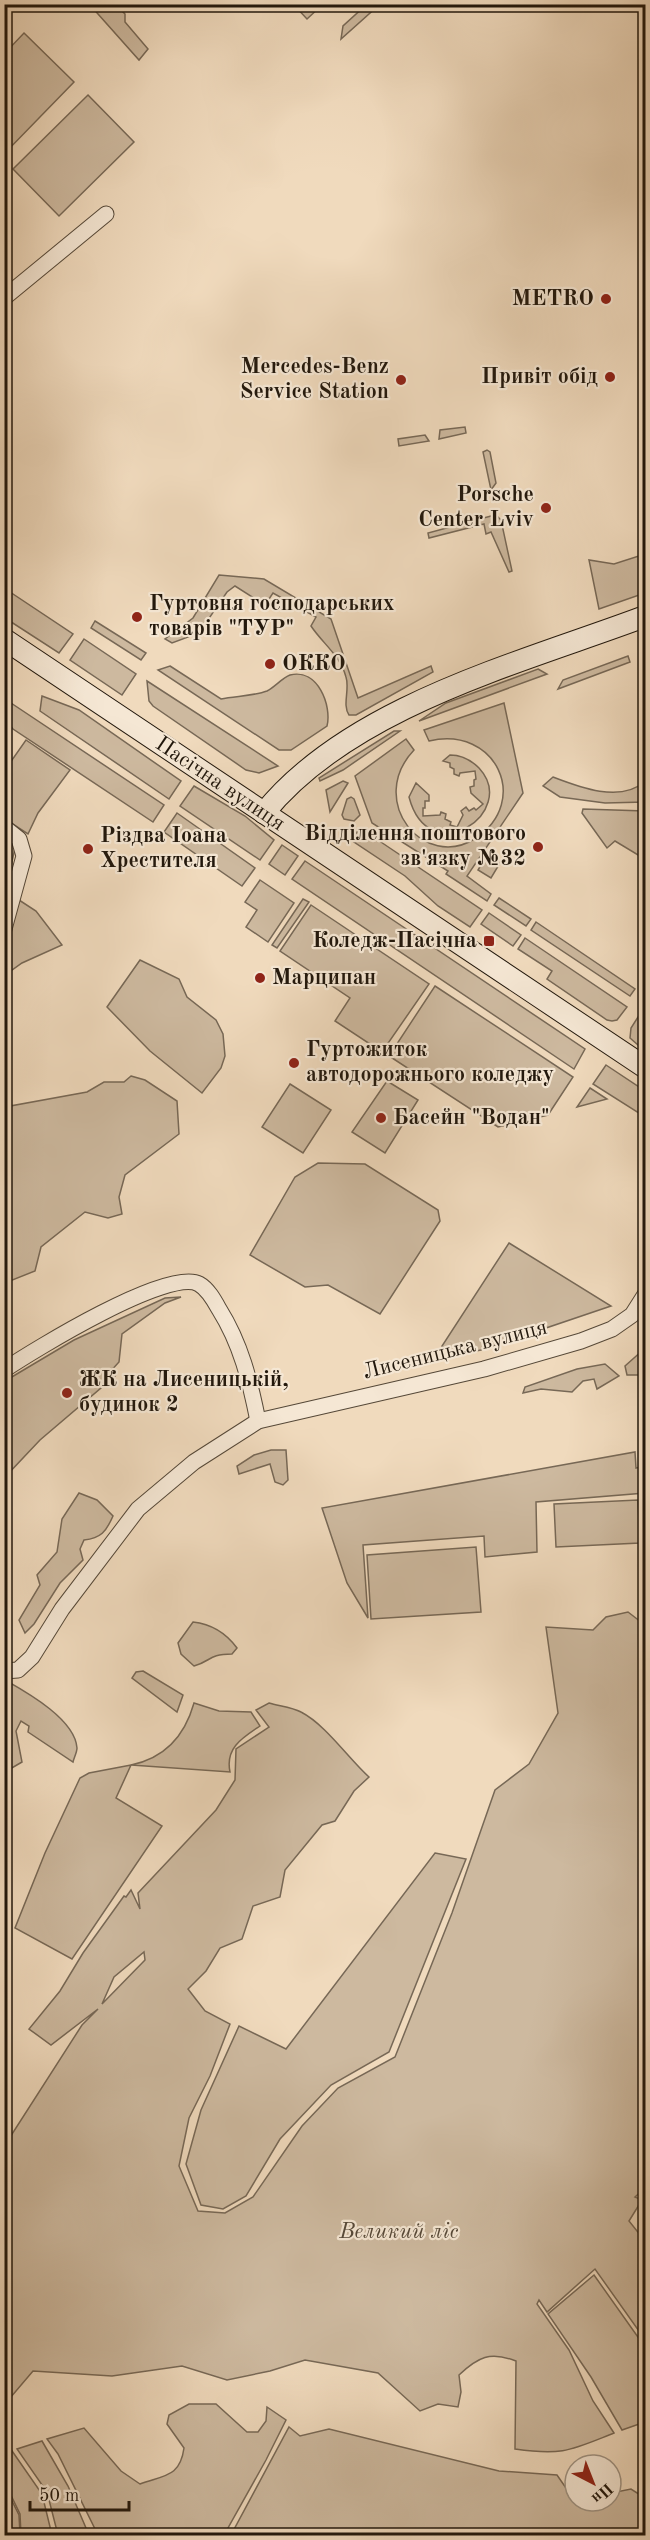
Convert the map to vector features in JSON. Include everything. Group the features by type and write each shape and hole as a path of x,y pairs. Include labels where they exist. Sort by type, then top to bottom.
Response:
{"main road":[{"path":"264,813 281,792 315,762 402,711 458,684 519,660 645,616"},
{"name":"Пасічна вулиця","path":"4,639 645,1068"}],"street":[{"path":"4,298 106,214"},
{"path":"4,827 19,839 24,856 4,929"},
{"path":"4,1370 99,1314 168,1284 188,1281 199,1284 210,1294 235,1335 258,1421"},
{"name":"Лисеницька вулиця","path":"4,1671 18,1670 32,1657 62,1609 138,1509 194,1462 258,1421 484,1369 581,1341 612,1329 632,1315 645,1293"}],"green space":[{"path":"90,5 116,5 125,14 125,22 148,49 139,60"},
{"path":"294,5 322,5 307,19"},
{"path":"366,5 379,5 341,39 343,26"},
{"path":"24,33 74,82 5,153 5,53"},
{"path":"88,95 134,142 59,216 13,169"},
{"path":"465,427 466,433 439,439 440,430"},
{"path":"425,435 429,441 399,446 398,439"},
{"path":"487,450 490,452 496,483 491,490 483,452"},
{"path":"497,516 501,520 512,571 509,572 491,532 486,534 484,524 429,538 428,533"},
{"path":"645,554 645,593 599,609 589,560 614,564"},
{"path":"219,575 264,579 331,619 358,698 431,666 433,672 356,715 349,715 346,707 346,677 335,656 311,626 316,617 273,593 265,605 235,586 227,592 199,633 172,643 165,639 193,618"},
{"path":"4,588 73,634 59,653 5,618"},
{"path":"95,621 146,653 141,660 91,628"},
{"path":"84,639 136,674 122,695 70,660"},
{"path":"628,656 630,662 558,689 563,680"},
{"path":"170,666 221,699 267,691 290,675 300,674 308,677 321,690 325,699 327,726 291,750 279,750 158,670"},
{"path":"538,669 547,674 419,721 446,703"},
{"path":"147,681 278,766 259,773 246,770 153,706 149,701"},
{"path":"42,696 79,710 181,781 169,799 40,711"},
{"path":"5,699 164,805 153,822 13,729 5,719"},
{"path":"504,703 523,793 467,876 491,894 487,901 446,874 448,871 372,823 355,776 406,739 414,750 401,770 396,790 399,809 408,826 421,839 438,846 456,846 476,838 493,823 501,805 503,787 498,770 488,755 472,744 453,739 429,741 424,730"},
{"path":"394,731 400,731 343,770 320,781 319,778"},
{"path":"26,740 70,770 38,813 28,834 5,819 5,770"},
{"path":"645,744 645,802 605,803 560,797 543,786 553,777 599,791 612,792 634,788 644,782 641,770 643,760 639,753"},
{"path":"450,755 462,757 473,763 479,768 489,785 488,802 480,817 467,828 451,833 434,831 419,819 409,797 416,783 429,795 429,801 425,801 425,808 423,808 423,816 440,815 441,812 446,814 445,819 451,822 450,825 457,827 463,815 461,811 466,807 469,811 474,808 476,810 483,804 471,793 470,787 474,786 476,779 475,771 460,773 459,776 454,774 450,763 443,761"},
{"path":"343,781 348,783 330,812 326,790"},
{"path":"194,786 245,816 274,840 260,860 180,806"},
{"path":"351,797 360,815 354,821 344,819 342,815 347,799"},
{"path":"583,809 645,811 645,855 643,858 615,841 607,848 582,813"},
{"path":"177,813 255,868 242,886 164,832"},
{"path":"360,828 482,910 470,927 438,906 405,876 351,840"},
{"path":"5,835 15,848 5,893"},
{"path":"282,845 298,856 285,875 269,864"},
{"path":"487,855 500,863 491,878 478,870"},
{"path":"305,861 585,1049 574,1069 292,879"},
{"path":"260,880 294,903 268,942 246,927 257,910 245,902"},
{"path":"499,898 531,919 526,926 494,905"},
{"path":"303,899 309,902 277,948 272,945"},
{"path":"19,900 36,911 62,945 22,963 5,975 4,938"},
{"path":"311,905 429,984 382,1052 335,1021 350,998 280,951"},
{"path":"489,913 521,935 513,946 481,924"},
{"path":"536,922 635,989 630,996 531,930"},
{"path":"525,938 627,1007 617,1020 607,1020 547,979 552,971 518,949"},
{"path":"140,960 179,979 187,997 216,1020 223,1034 225,1056 221,1068 202,1093 150,1051 107,1007"},
{"path":"435,986 573,1077 548,1115 498,1127 389,1056"},
{"path":"638,1017 645,1022 645,1051 630,1038 631,1028"},
{"path":"606,1065 645,1091 645,1117 593,1084"},
{"path":"131,1076 145,1080 177,1101 179,1134 125,1175 119,1197 122,1214 108,1218 85,1212 41,1247 35,1271 5,1283 5,1107 87,1092 104,1082 124,1082"},
{"path":"387,1081 418,1100 385,1153 352,1132"},
{"path":"290,1084 331,1110 303,1153 262,1127"},
{"path":"590,1088 607,1099 577,1107"},
{"path":"318,1163 365,1164 438,1210 440,1221 380,1314 328,1285 305,1287 250,1255 295,1177"},
{"path":"509,1243 611,1306 481,1350 455,1355 442,1346"},
{"path":"181,1297 165,1303 122,1334 119,1362 108,1374 115,1376 40,1440 5,1477 5,1381 74,1340 165,1298"},
{"path":"645,1350 645,1375 627,1375 625,1366"},
{"path":"605,1364 619,1376 597,1389 594,1379 583,1381 572,1392 541,1389 523,1393 525,1387 577,1369"},
{"path":"271,1450 286,1450 288,1480 283,1485 275,1482 270,1464 239,1474 237,1466 254,1455"},
{"path":"635,1452 636,1468 645,1466 645,1493 536,1502 537,1552 485,1557 484,1536 363,1545 368,1618 347,1583 322,1508"},
{"path":"79,1493 97,1500 113,1516 102,1533 95,1538 84,1540 80,1549 83,1560 60,1583 34,1624 25,1633 19,1620 40,1585 37,1575 57,1552 62,1519"},
{"path":"638,1500 640,1543 556,1547 554,1504"},
{"path":"476,1547 481,1612 371,1619 367,1555"},
{"name":"Великий ліс","path":"628,1612 641,1622 646,1620 646,2187 635,2197 642,2200 629,2221 645,2241 645,2331 641,2334 595,2269 547,2312 539,2300 537,2304 569,2350 593,2401 614,2433 566,2450 545,2452 515,2449 516,2361 499,2356 479,2360 459,2375 461,2392 458,2407 438,2404 420,2411 378,2373 305,2360 270,2371 227,2380 182,2366 112,2376 33,2371 5,2404 5,2145 82,2025 98,2009 51,2045 29,2029 60,1991 83,1953 124,1896 126,1897 131,1890 140,1909 138,1893 216,1810 235,1780 236,1749 269,1727 256,1710 269,1703 301,1712 328,1733 369,1777 354,1791 335,1821 322,1825 285,1870 280,1897 253,1906 242,1939 220,1948 206,1971 188,1989 205,2011 230,2024 210,2076 189,2118 179,2166 198,2211 225,2213 253,2197 302,2126 338,2088 395,2057 452,1913 495,1790 529,1764 558,1713 546,1627 593,1630 606,1617","holes":["144,1952 145,1960 102,2004 114,1977"]},
{"path":"193,1622 218,1630 237,1648 232,1654 214,1656 194,1666 181,1654 178,1643"},
{"path":"143,1671 183,1695 177,1712 132,1678 136,1672"},
{"path":"5,1680 48,1708 68,1727 77,1748 73,1762 28,1732 29,1726 21,1721 16,1731 22,1762 5,1772"},
{"path":"194,1703 219,1711 251,1712 260,1726 236,1744 230,1756 230,1772 131,1765 143,1762 164,1751 179,1735"},
{"path":"131,1765 116,1798 162,1826 72,1959 15,1928 45,1853 80,1778 89,1773"},
{"path":"435,1853 466,1859 389,2052 331,2085 280,2139 246,2196 223,2209 201,2205 186,2164 201,2110 239,2026 286,2049"},
{"path":"594,2275 640,2340 645,2337 645,2422 622,2430 591,2377 548,2314"},
{"path":"189,2404 216,2404 247,2432 258,2432 266,2421 267,2407 286,2420 224,2535 98,2535 58,2454 47,2439 84,2428 121,2471 140,2484 170,2474 179,2465 184,2448 167,2424 169,2415"},
{"path":"289,2427 300,2436 329,2429 499,2471 557,2475 563,2484 563,2513 623,2513 623,2491 631,2489 645,2498 645,2535 231,2535"},
{"path":"42,2441 68,2486 89,2535 58,2535 47,2492 17,2449"},
{"path":"10,2448 42,2494 52,2535 21,2535 20,2514 5,2483 5,2449"},
{"path":"4,2485 19,2515 20,2535 5,2535"}],"place":[{"name":"METRO","path":"606,299"},
{"name":"Привіт обід","path":"610,377"},
{"name":"Mercedes-Benz Service Station","path":"401,380"},
{"name":"Porsche Center Lviv","path":"546,508"},
{"name":"Гуртовня господарських товарів \"ТУР\"","path":"137,617"},
{"name":"ОККО","path":"270,664"},
{"name":"Відділення поштового зв'язку №32","path":"538,847"},
{"name":"Різдва Іоана Хрестителя","path":"88,849"},
{"name":"Коледж-Пасічна","path":"489,941"},
{"name":"Марципан","path":"260,978"},
{"name":"Гуртожиток автодорожнього коледжу","path":"294,1063"},
{"name":"Басейн \"Водан\"","path":"381,1118"},
{"name":"ЖК на Лисеницькій, будинок 2","path":"67,1393"}]}
